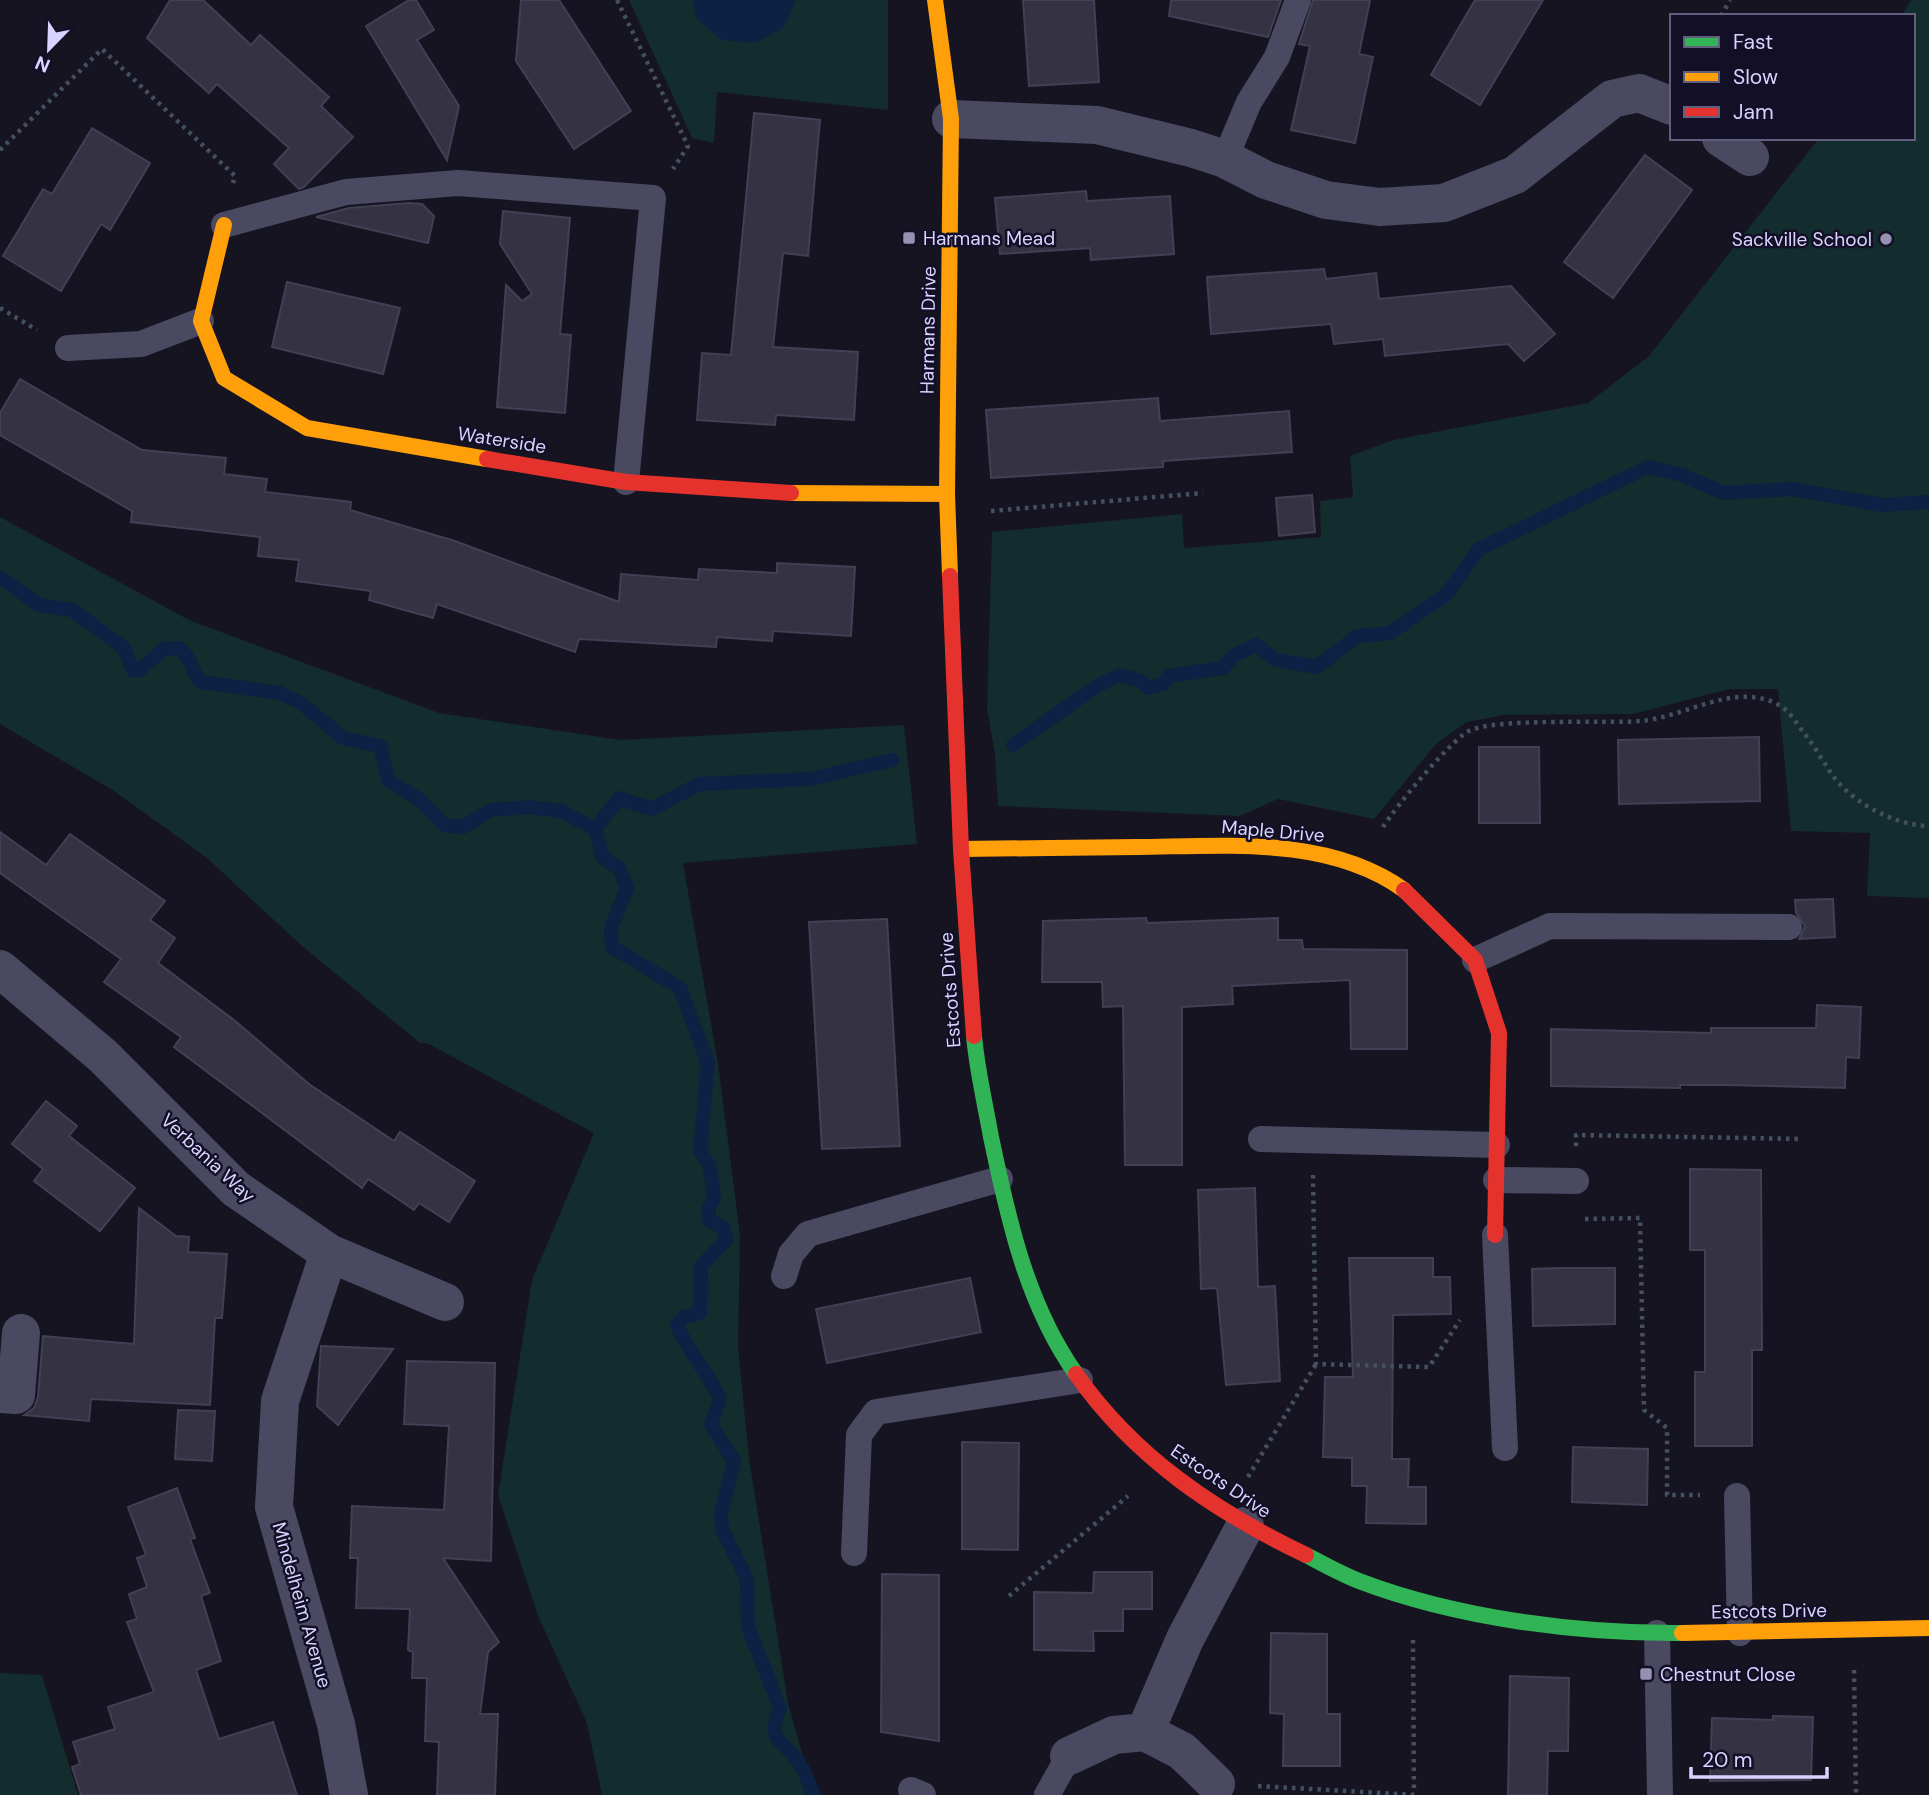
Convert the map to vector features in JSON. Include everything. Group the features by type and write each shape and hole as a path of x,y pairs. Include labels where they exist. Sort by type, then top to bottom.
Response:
{"street":[{"name":"Harmans Drive","path":"935,0 951,119 947,494"},
{"path":"951,119 1097,125 1225,159 1266,180 1326,200 1380,208 1444,203 1515,174 1612,99 1639,93 1670,105"},
{"path":"201,321 224,225"},
{"name":"Waterside","path":"201,321 224,378 307,428 626,482 768,493 947,494"},
{"name":"Estcots Drive","path":"947,494 961,849 976,1061 1000,1179 1028,1282 1059,1350 1101,1410 1161,1468 1236,1520 1359,1581 1448,1607 1534,1623 1657,1633 1929,1628"},
{"name":"Maple Drive","path":"961,849 1228,846 1310,852 1360,864 1402,888 1475,960 1499,1032 1495,1235"},
{"name":"Verbania Way","path":"0,969 103,1056 236,1189 329,1253 446,1302"},
{"name":"Mindelheim Avenue","path":"329,1253 280,1401 274,1507 336,1724 349,1795"},
{"path":"0,1394 16,1395 22,1334"},
{"path":"1146,1732 1236,1520"},
{"path":"1069,1756 1114,1735 1146,1732 1182,1751 1216,1784"}],"lane":[{"path":"1225,159 1249,102 1276,57 1298,0"},
{"path":"224,225 346,191 458,183 653,198 626,482"},
{"path":"68,348 141,344 201,321"},
{"path":"1475,960 1550,926 1788,927"},
{"path":"1261,1139 1497,1145"},
{"path":"784,1276 791,1254 808,1234 1000,1179"},
{"path":"1496,1180 1576,1181"},
{"path":"1495,1235 1505,1448"},
{"path":"854,1553 859,1435 876,1412 1080,1380"},
{"path":"1737,1496 1740,1633"},
{"path":"1657,1633 1660,1795"},
{"path":"1047,1795 1069,1756"}],"path":[{"path":"617,0 688,146 653,198"},
{"path":"0,150 102,48 235,176 224,225"},
{"path":"948,515 1203,493"},
{"path":"1360,864 1390,817 1447,749 1469,730 1550,722 1651,720 1730,698 1756,696 1782,706 1812,743 1835,778 1864,802 1885,817 1929,826"},
{"path":"1737,1496 1667,1495 1667,1428 1644,1410 1640,1218 1576,1219 1576,1135 1802,1139"},
{"path":"1236,1520 1316,1364 1312,1141"},
{"path":"1316,1364 1429,1367 1466,1311"},
{"path":"1009,1596 1161,1468"},
{"path":"1216,1784 1415,1794 1412,1597"},
{"path":"1853,1630 1856,1795"}],"green space":[{"path":"629,0 888,0 888,110 717,92 714,143 692,138"},
{"path":"1911,0 1929,0 1929,898 1867,896 1870,833 1791,831 1778,689 1730,689 1633,714 1504,715 1467,722 1437,743 1374,819 1278,799 1240,816 998,806 995,754 987,709 992,532 1182,514 1184,548 1321,537 1320,501 1353,497 1350,456 1393,440 1588,403 1649,356 1817,140 1915,140 1915,14 1902,14"},
{"path":"0,517 189,620 439,713 621,740 904,725 917,844 683,863 718,1064 740,1235 738,1348 749,1458 788,1703 804,1760 820,1795 602,1795 587,1723 538,1616 498,1495 532,1280 594,1133 427,1043 420,1043 302,946 207,858 114,791 0,724"},
{"path":"0,1673 42,1675 78,1795 0,1795"}],"water":[{"path":"693,0 796,0 784,27 755,43 722,40 696,18"}],"building":[{"path":"170,0 203,0 251,45 260,35 329,97 321,106 353,137 304,187 299,189 274,164 289,148 217,84 209,93 147,38"},
{"path":"409,0 416,0 434,30 417,40 459,106 447,160 366,26"},
{"path":"521,0 559,0 631,111 574,149 516,61"},
{"path":"1023,0 1094,0 1099,82 1029,86"},
{"path":"1171,0 1281,0 1268,37 1169,16"},
{"path":"1313,0 1370,0 1359,54 1373,57 1355,143 1291,130 1310,46 1299,44"},
{"path":"1475,0 1543,0 1480,105 1431,75"},
{"path":"754,113 820,120 808,256 783,253 773,347 858,352 854,420 776,415 775,425 697,420 702,353 731,355"},
{"path":"92,128 150,163 110,230 101,224 61,291 3,256 43,189 52,194"},
{"path":"1645,155 1692,190 1613,298 1564,262"},
{"path":"1086,191 1087,201 1170,196 1174,254 1091,260 1090,248 1000,254 995,198"},
{"path":"422,204 434,216 428,243 316,217 349,208"},
{"path":"503,211 570,218 560,334 571,335 565,413 497,407 506,285 522,301 532,294 500,244"},
{"path":"1324,269 1326,279 1376,273 1379,299 1511,286 1555,334 1524,361 1508,344 1385,356 1383,339 1334,344 1331,324 1211,334 1207,277"},
{"path":"287,282 400,308 383,374 272,347"},
{"path":"20,379 142,450 226,458 224,474 267,479 265,492 351,502 350,510 455,541 619,602 621,574 698,580 699,569 777,573 777,563 855,567 851,636 773,631 772,641 717,637 716,647 579,639 575,652 437,604 433,618 369,600 371,591 296,581 299,560 258,556 260,537 131,522 132,511 0,435 0,413"},
{"path":"1158,398 1160,421 1289,411 1292,452 1163,461 1163,467 991,478 986,410"},
{"path":"1312,495 1315,532 1279,536 1276,498"},
{"path":"1759,737 1760,801 1619,804 1618,740"},
{"path":"1479,747 1539,747 1540,823 1479,823"},
{"path":"0,832 46,865 70,834 165,901 150,920 175,938 158,963 234,1020 309,1084 394,1141 400,1132 475,1181 449,1222 419,1203 414,1210 368,1179 362,1188 174,1047 181,1037 104,982 121,959 0,873"},
{"path":"1833,899 1835,937 1799,939 1805,926 1796,913 1795,900"},
{"path":"1146,918 1147,923 1278,918 1278,940 1302,940 1303,949 1407,950 1407,1049 1351,1049 1350,980 1232,986 1233,1004 1182,1007 1182,1165 1125,1165 1123,1006 1103,1007 1102,982 1042,982 1043,921"},
{"path":"887,919 900,1146 822,1149 809,922"},
{"path":"1817,1005 1861,1007 1859,1058 1846,1057 1845,1088 1727,1085 1680,1085 1680,1088 1551,1086 1551,1029 1711,1033 1711,1028 1816,1028"},
{"path":"46,1101 77,1126 69,1136 135,1188 100,1231 34,1181 43,1169 12,1144"},
{"path":"1690,1169 1761,1170 1762,1350 1752,1350 1752,1446 1695,1446 1695,1372 1705,1372 1705,1250 1690,1250"},
{"path":"1255,1188 1258,1287 1275,1286 1280,1381 1226,1385 1217,1288 1201,1289 1198,1190"},
{"path":"139,1208 176,1236 189,1237 188,1252 227,1254 222,1318 215,1318 210,1405 91,1399 89,1421 24,1415 34,1408 38,1397 43,1336 134,1344"},
{"path":"1349,1258 1433,1258 1433,1277 1450,1277 1451,1314 1393,1315 1392,1459 1409,1459 1408,1487 1426,1487 1426,1524 1366,1523 1367,1486 1352,1486 1352,1458 1323,1457 1325,1377 1353,1377"},
{"path":"1615,1268 1615,1324 1533,1326 1532,1269"},
{"path":"970,1278 981,1332 827,1363 816,1309"},
{"path":"321,1346 393,1349 338,1425 317,1406"},
{"path":"407,1361 495,1363 491,1561 443,1558 499,1642 488,1652 480,1714 498,1714 495,1795 437,1795 439,1742 425,1741 427,1678 412,1678 413,1652 408,1650 410,1609 356,1608 358,1558 350,1558 352,1506 444,1510 449,1426 404,1424"},
{"path":"178,1410 215,1411 212,1461 175,1459"},
{"path":"962,1442 1019,1443 1018,1550 962,1549"},
{"path":"1573,1447 1648,1449 1647,1505 1572,1502"},
{"path":"177,1488 195,1538 190,1539 210,1593 201,1596 221,1661 196,1670 219,1739 273,1722 297,1795 81,1795 72,1767 80,1764 73,1742 115,1729 108,1707 154,1692 127,1622 137,1619 129,1594 147,1587 137,1558 146,1555 128,1507"},
{"path":"1094,1572 1152,1572 1152,1609 1123,1609 1123,1631 1093,1631 1094,1651 1034,1650 1034,1592 1093,1593"},
{"path":"882,1574 939,1575 939,1741 881,1732"},
{"path":"1271,1633 1327,1634 1327,1714 1340,1714 1340,1766 1283,1766 1284,1714 1270,1713"},
{"path":"1510,1676 1569,1678 1568,1751 1548,1751 1547,1795 1508,1795"},
{"path":"1773,1716 1813,1717 1811,1780 1710,1781 1712,1718 1773,1720"}],"waterway":[{"path":"1013,745 1097,686 1120,675 1141,681 1148,688 1163,684 1169,676 1223,668 1233,656 1256,645 1276,660 1317,667 1357,636 1390,633 1446,595 1479,549 1648,467 1682,475 1724,493 1792,489 1882,505 1929,502"},
{"path":"0,577 39,605 72,610 124,648 133,670 138,671 164,649 179,648 187,656 201,682 280,693 301,703 343,738 380,746 388,780 420,800 444,825 463,827 491,810 529,807 561,811 595,829 603,858 619,868 627,888 611,928 612,947 680,988 708,1063 700,1150 709,1165 713,1186 714,1199 709,1207 709,1220 724,1228 726,1240 701,1266 700,1313 684,1317 677,1325 720,1399 711,1425 734,1461 721,1513 722,1529 747,1579 748,1627 780,1708 776,1719 776,1735 800,1764 814,1795"},
{"path":"595,829 619,798 652,809 699,784 810,779 892,760"}],"traffic: fast":[{"path":"974,1036 979,1074 1012,1230 1044,1319 1076,1374"},
{"path":"1306,1555 1359,1581 1396,1594 1476,1614 1560,1627 1682,1633"}],"traffic: slow":[{"path":"935,0 951,119 947,494 950,576"},
{"path":"224,225 201,321 224,378 307,428 487,459"},
{"path":"791,493 947,494"},
{"path":"961,849 1206,846 1276,848 1343,860 1375,873 1404,890"},
{"path":"1682,1633 1929,1628"}],"traffic: jam":[{"path":"487,459 626,482 791,493"},
{"path":"950,576 961,849 974,1036"},
{"path":"1404,890 1475,960 1499,1033 1495,1235"},
{"path":"1076,1374 1124,1431 1179,1480 1240,1520 1306,1555"}],"place":[{"name":"Harmans Mead","path":"909,238"},
{"name":"Sackville School","path":"1886,239"},
{"name":"Chestnut Close","path":"1646,1674"}]}
